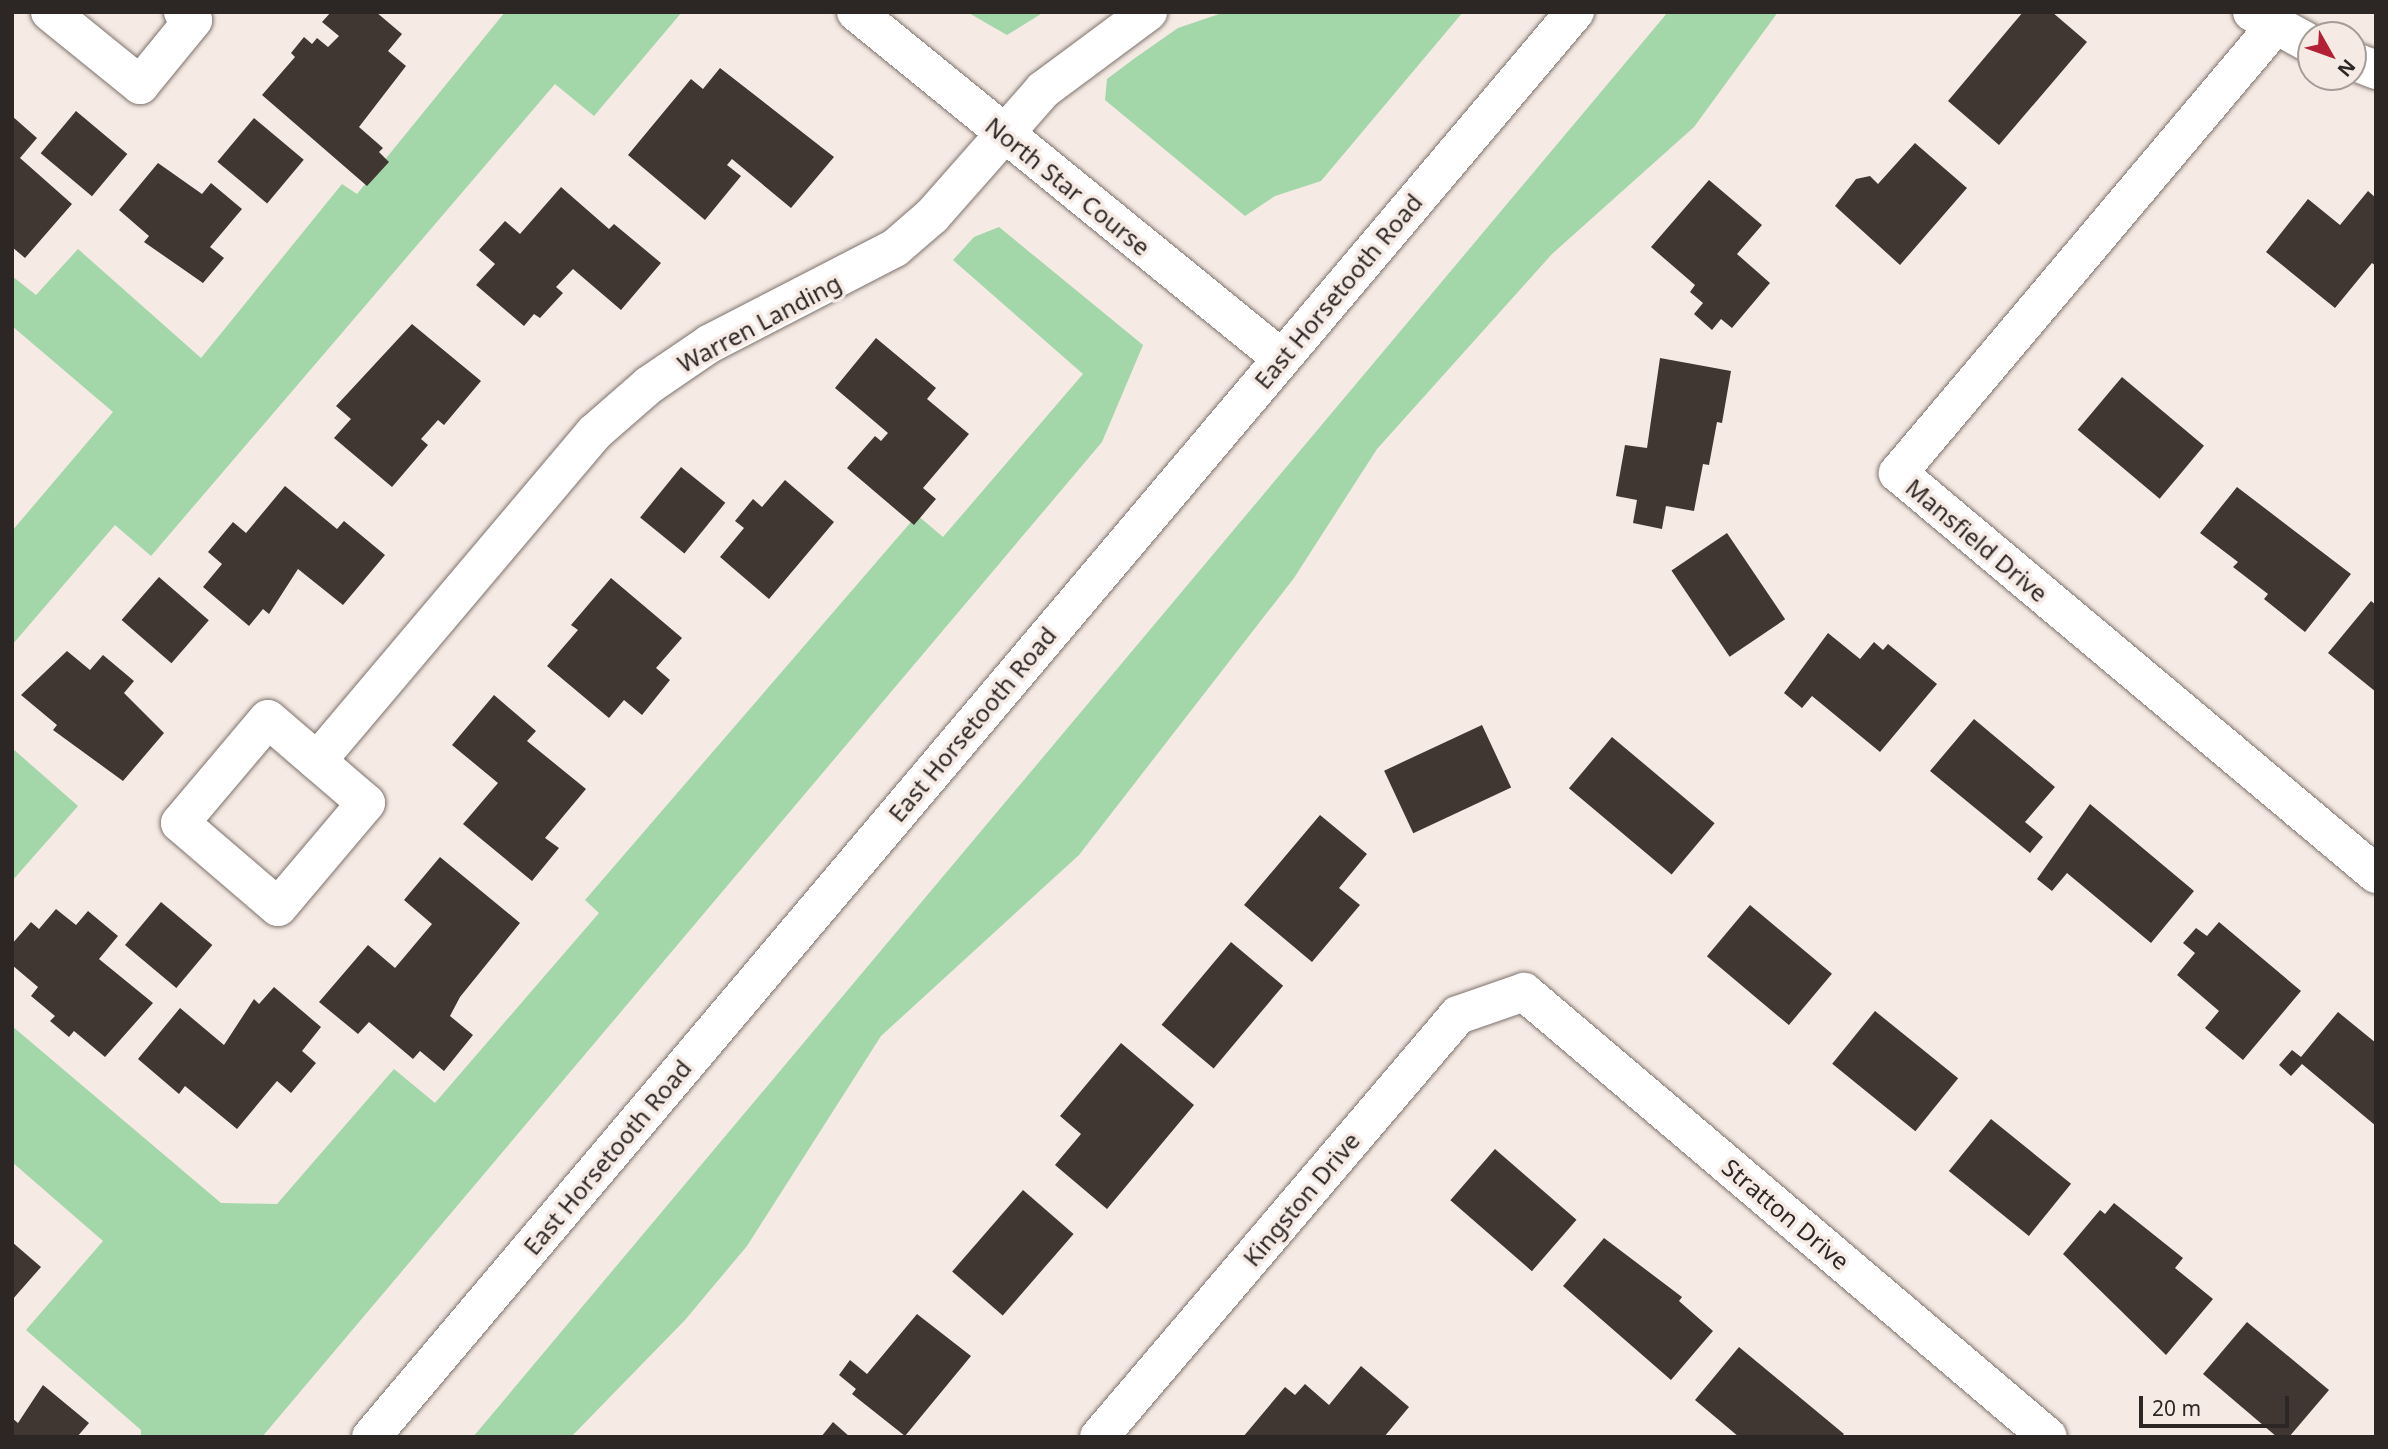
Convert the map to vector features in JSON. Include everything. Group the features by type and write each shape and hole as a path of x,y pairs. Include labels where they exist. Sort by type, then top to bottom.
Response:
{"street":[{"path":"50,12 140,85 193,20 183,12"},
{"name":"North Star Course","path":"856,12 1281,358"},
{"name":"Warren Landing","path":"317,761 594,433 649,385 709,344 895,248 932,216 1002,132 1043,90 1148,12"},
{"name":"East Horsetooth Road","path":"371,1437 1575,12"},
{"path":"2264,19 2297,37"},
{"name":"Mansfield Drive","path":"2264,19 1898,473 2376,874"},
{"path":"268,719 317,761 366,803 278,907 180,823 268,719"},
{"name":"Kingston Drive","path":"1099,1437 1458,1014 1524,992"},
{"name":"Stratton Drive","path":"1524,992 2048,1437"}],"green space":[{"path":"505,12 682,12 594,116 555,84 151,556 115,525 12,645 12,531 113,412 12,326 12,276 36,295 78,249 201,358 342,184 357,194"},
{"path":"967,12 1044,12 1007,35"},
{"path":"1225,12 1463,12 1321,181 1275,196 1245,216 1105,100 1107,79 1135,58 1178,28"},
{"path":"1668,12 1778,12 1694,127 1552,254 1377,449 1294,578 1079,855 881,1036 747,1246 685,1320 571,1437 473,1437"},
{"path":"999,227 1143,345 1102,442 262,1437 141,1437 141,1430 26,1330 103,1241 12,1162 12,1026 221,1203 277,1204 394,1069 435,1103 599,913 585,900 917,515 943,537 1083,374 953,260 974,237"},
{"path":"12,748 78,806 12,881"}],"building":[{"path":"331,12 376,12 402,34 388,51 406,66 359,127 383,148 379,152 389,162 367,186 262,95 295,57 291,53 304,37 312,44 317,38 328,47 339,36 322,22"},
{"path":"2023,12 2052,12 2087,42 1999,145 1948,101"},
{"path":"720,68 834,157 791,208 732,159 727,165 741,176 705,220 628,155 691,79 703,89"},
{"path":"76,111 127,154 92,196 41,153"},
{"path":"12,116 37,138 20,158 72,204 25,258 12,247"},
{"path":"254,118 304,160 267,203 217,162"},
{"path":"1915,143 1967,188 1900,265 1835,206 1856,179 1870,176 1878,184"},
{"path":"158,163 202,194 211,183 242,209 210,247 224,258 203,283 144,242 149,236 119,210"},
{"path":"1709,180 1762,225 1737,254 1770,283 1732,328 1721,319 1712,330 1694,314 1703,303 1690,292 1695,285 1651,247"},
{"path":"561,187 609,229 614,224 661,263 621,310 573,269 556,287 563,293 540,318 534,314 524,326 476,285 495,264 479,250 505,221 520,234"},
{"path":"2368,191 2376,198 2376,266 2372,263 2335,308 2266,252 2308,199 2340,225"},
{"path":"412,324 481,381 444,425 438,420 421,439 428,445 392,487 334,438 351,419 336,406"},
{"path":"876,338 936,388 927,399 969,434 923,488 936,499 914,525 847,468 875,436 881,441 888,433 835,388"},
{"path":"1660,358 1731,371 1722,423 1717,422 1709,465 1703,464 1694,511 1666,506 1662,529 1633,523 1637,500 1616,496 1625,445 1647,448"},
{"path":"2122,377 2204,446 2160,499 2078,430"},
{"path":"681,467 725,503 684,553 640,518"},
{"path":"785,480 834,522 769,599 720,557 744,528 735,521 753,499 762,507"},
{"path":"285,486 337,529 344,521 385,555 343,605 298,569 269,614 263,609 249,626 203,587 222,564 208,552 233,522 246,533"},
{"path":"2237,487 2351,574 2305,632 2264,599 2268,594 2233,567 2238,562 2200,533"},
{"path":"1727,533 1785,619 1730,657 1671,570"},
{"path":"159,577 209,620 171,663 122,620"},
{"path":"611,578 682,638 656,668 670,680 642,715 624,700 609,718 547,666 578,630 571,625"},
{"path":"2371,601 2376,605 2376,692 2328,653"},
{"path":"1828,633 1860,659 1874,642 1883,650 1888,644 1937,684 1880,752 1812,696 1802,708 1784,693"},
{"path":"67,651 90,670 103,655 134,681 124,693 164,733 123,781 53,730 57,725 21,695"},
{"path":"494,695 536,731 527,741 586,789 545,838 559,848 532,881 463,824 498,783 452,745"},
{"path":"1974,719 2055,787 2025,822 2043,837 2030,853 1930,771"},
{"path":"1482,725 1511,788 1413,833 1384,771"},
{"path":"1612,737 1715,823 1672,874 1569,788"},
{"path":"2090,804 2194,891 2151,943 2067,873 2052,891 2037,879"},
{"path":"1320,815 1367,854 1339,888 1360,905 1312,962 1244,905"},
{"path":"440,857 520,923 460,997 450,1016 473,1035 444,1071 420,1051 413,1059 369,1022 358,1034 319,1002 368,945 395,968 432,924 404,900"},
{"path":"161,902 212,945 176,988 125,945"},
{"path":"1750,905 1832,974 1789,1025 1707,956"},
{"path":"56,909 76,925 88,911 118,936 99,959 153,1003 105,1057 74,1031 69,1037 50,1021 55,1016 31,996 38,987 12,965 12,944 31,922 39,929"},
{"path":"2219,922 2301,991 2243,1060 2205,1028 2219,1011 2177,975 2195,953 2183,943 2196,928 2207,936"},
{"path":"1231,942 1283,986 1214,1068 1162,1025"},
{"path":"274,987 321,1027 302,1051 316,1063 291,1093 277,1081 237,1129 185,1086 179,1094 138,1059 180,1008 224,1045 254,999 259,1004"},
{"path":"1875,1011 1958,1078 1915,1131 1832,1064"},
{"path":"2338,1012 2376,1043 2376,1126 2302,1064 2291,1076 2279,1065 2292,1050 2301,1057"},
{"path":"1121,1043 1194,1105 1107,1209 1055,1165 1081,1134 1060,1116"},
{"path":"1991,1119 2071,1184 2029,1236 1949,1171"},
{"path":"1495,1149 1577,1220 1532,1271 1450,1200"},
{"path":"1023,1190 1074,1234 1003,1315 952,1272"},
{"path":"2114,1203 2183,1258 2175,1268 2213,1299 2166,1355 2063,1254 2100,1210 2105,1214"},
{"path":"1604,1238 1682,1297 1679,1301 1713,1331 1671,1380 1563,1286"},
{"path":"12,1242 41,1267 12,1300"},
{"path":"917,1314 971,1356 905,1436 852,1394 856,1389 839,1375 850,1360 867,1374"},
{"path":"2247,1322 2329,1390 2289,1437 2277,1437 2203,1374"},
{"path":"1739,1347 1844,1434 1841,1437 1739,1437 1695,1400"},
{"path":"1361,1366 1409,1407 1384,1437 1243,1437 1285,1387 1295,1395 1305,1384 1329,1405"},
{"path":"43,1385 89,1423 77,1437 12,1437 12,1418 18,1423"},
{"path":"833,1422 850,1437 821,1437"}]}
